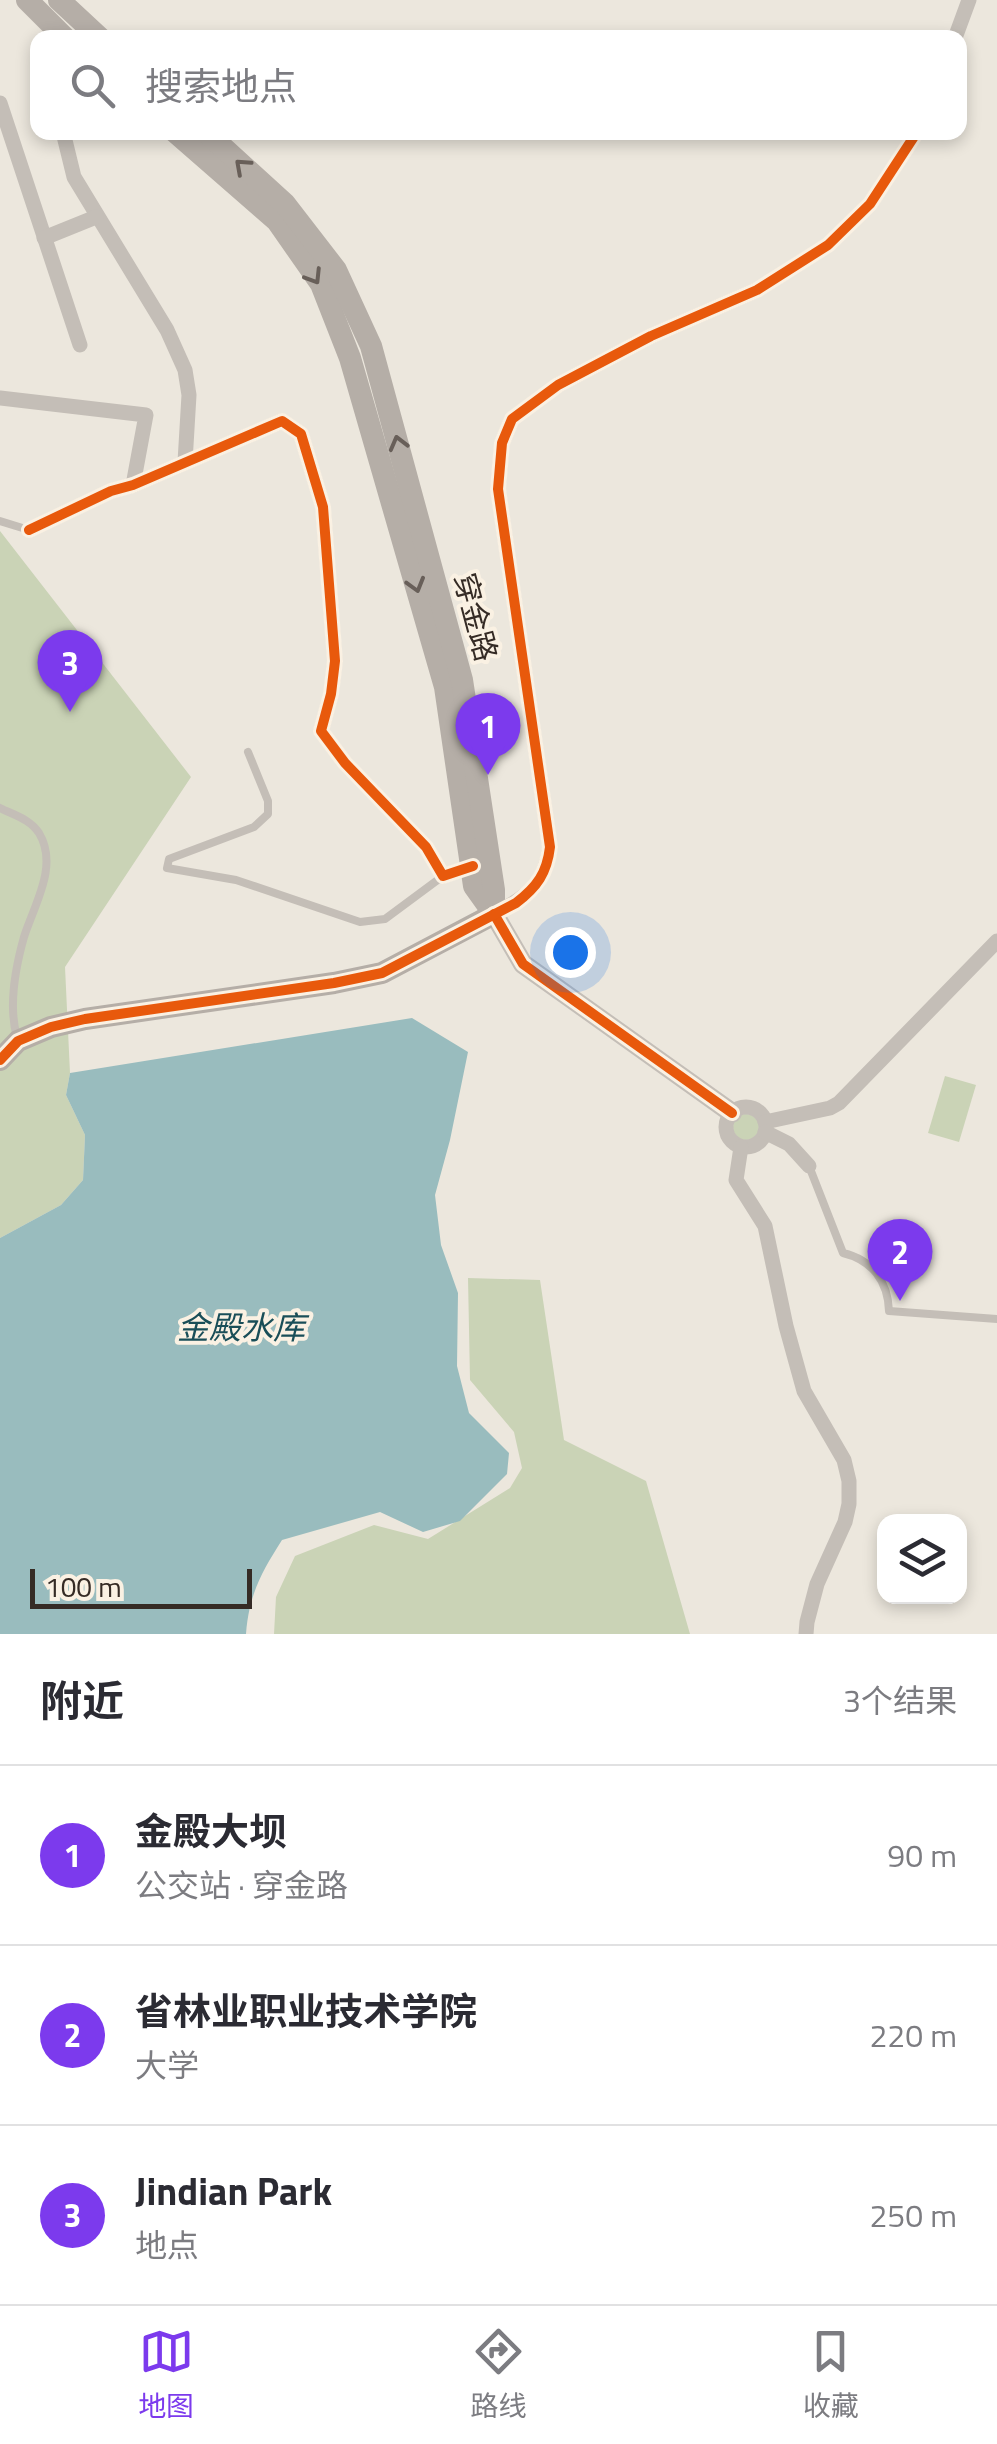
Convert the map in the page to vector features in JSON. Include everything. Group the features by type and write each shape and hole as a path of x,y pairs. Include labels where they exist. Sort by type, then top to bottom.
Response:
{"main road":[{"path":"27,0 54,30"},
{"path":"59,0 91,30"},
{"name":"穿金路","path":"184,140 277,222 321,284 350,358 445,687 474,886 494,914"},
{"name":"穿金路","path":"215,140 285,204 326,256 371,346 462,680 492,874 494,914"},
{"path":"0,1060 26,1038 85,1019 382,973 494,914"}],"street":[{"path":"958,30 969,0"},
{"path":"0,103 80,345"},
{"path":"66,140 74,177 168,330 185,370 189,395 185,462"},
{"path":"732,1114 523,964 494,914 535,888 548,866 550,847 498,489 500,456 512,418 558,386 651,336 758,290 828,245 870,204 912,140"},
{"path":"44,238 96,217"},
{"path":"0,398 146,416 133,485"},
{"path":"29,530 112,490 133,485 282,421 301,434 322,507 335,661 331,694 320,731 345,763 426,847 443,876 473,866"},
{"path":"741,1147 757,1144 765,1127 840,1103 997,941"},
{"path":"741,1147 728,1136 727,1122 732,1114 748,1107 760,1113 765,1127 789,1144 809,1166"},
{"path":"741,1147 736,1180 765,1226 804,1391 844,1460 849,1481 846,1522 818,1584 806,1634"}],"lane":[{"path":"0,521 29,530"},
{"path":"248,752 268,801 268,814 254,827 169,859 167,868 236,880 360,922 385,919 443,876"},
{"path":"0,808 31,823 46,850 44,882 23,941 14,990 12,1018 26,1038"},
{"path":"809,1166 843,1254 862,1260 877,1273 886,1290 889,1310 997,1319"}],"green space":[{"path":"0,531 191,777 65,967 70,1073 66,1095 85,1135 83,1180 61,1205 0,1238"},
{"path":"945,1076 976,1085 959,1142 928,1133"},
{"path":"746,1114 755,1118 759,1127 755,1136 746,1140 737,1136 733,1127 737,1118"},
{"path":"468,1278 540,1280 564,1440 646,1481 690,1634 274,1634 276,1597 295,1556 374,1525 428,1539 510,1488 522,1468 514,1432 470,1380"}],"water":[{"name":"金殿水库","path":"412,1018 468,1052 435,1195 441,1245 458,1293 457,1366 469,1413 509,1453 507,1474 460,1521 423,1532 380,1512 282,1540 257,1585 246,1634 0,1634 0,1238 61,1205 83,1180 85,1135 66,1095 70,1073"}],"cycle path":[{"path":"0,1060 18,1041 51,1027 85,1019 382,973 516,903 530,891 540,879 550,847 498,489 502,443 512,419 558,385 651,336 757,290 828,245 870,204 912,140"},
{"path":"29,530 111,491 282,421 301,434 323,507 335,661 321,731 345,763 426,847 443,876 473,866"},
{"path":"494,914 523,964 732,1113"}],"place":[{"name":"Jindian Park","path":"70,712"},
{"name":"金殿大坝","path":"488,775"},
{"name":"省林业职业技术学院","path":"900,1301"}]}
